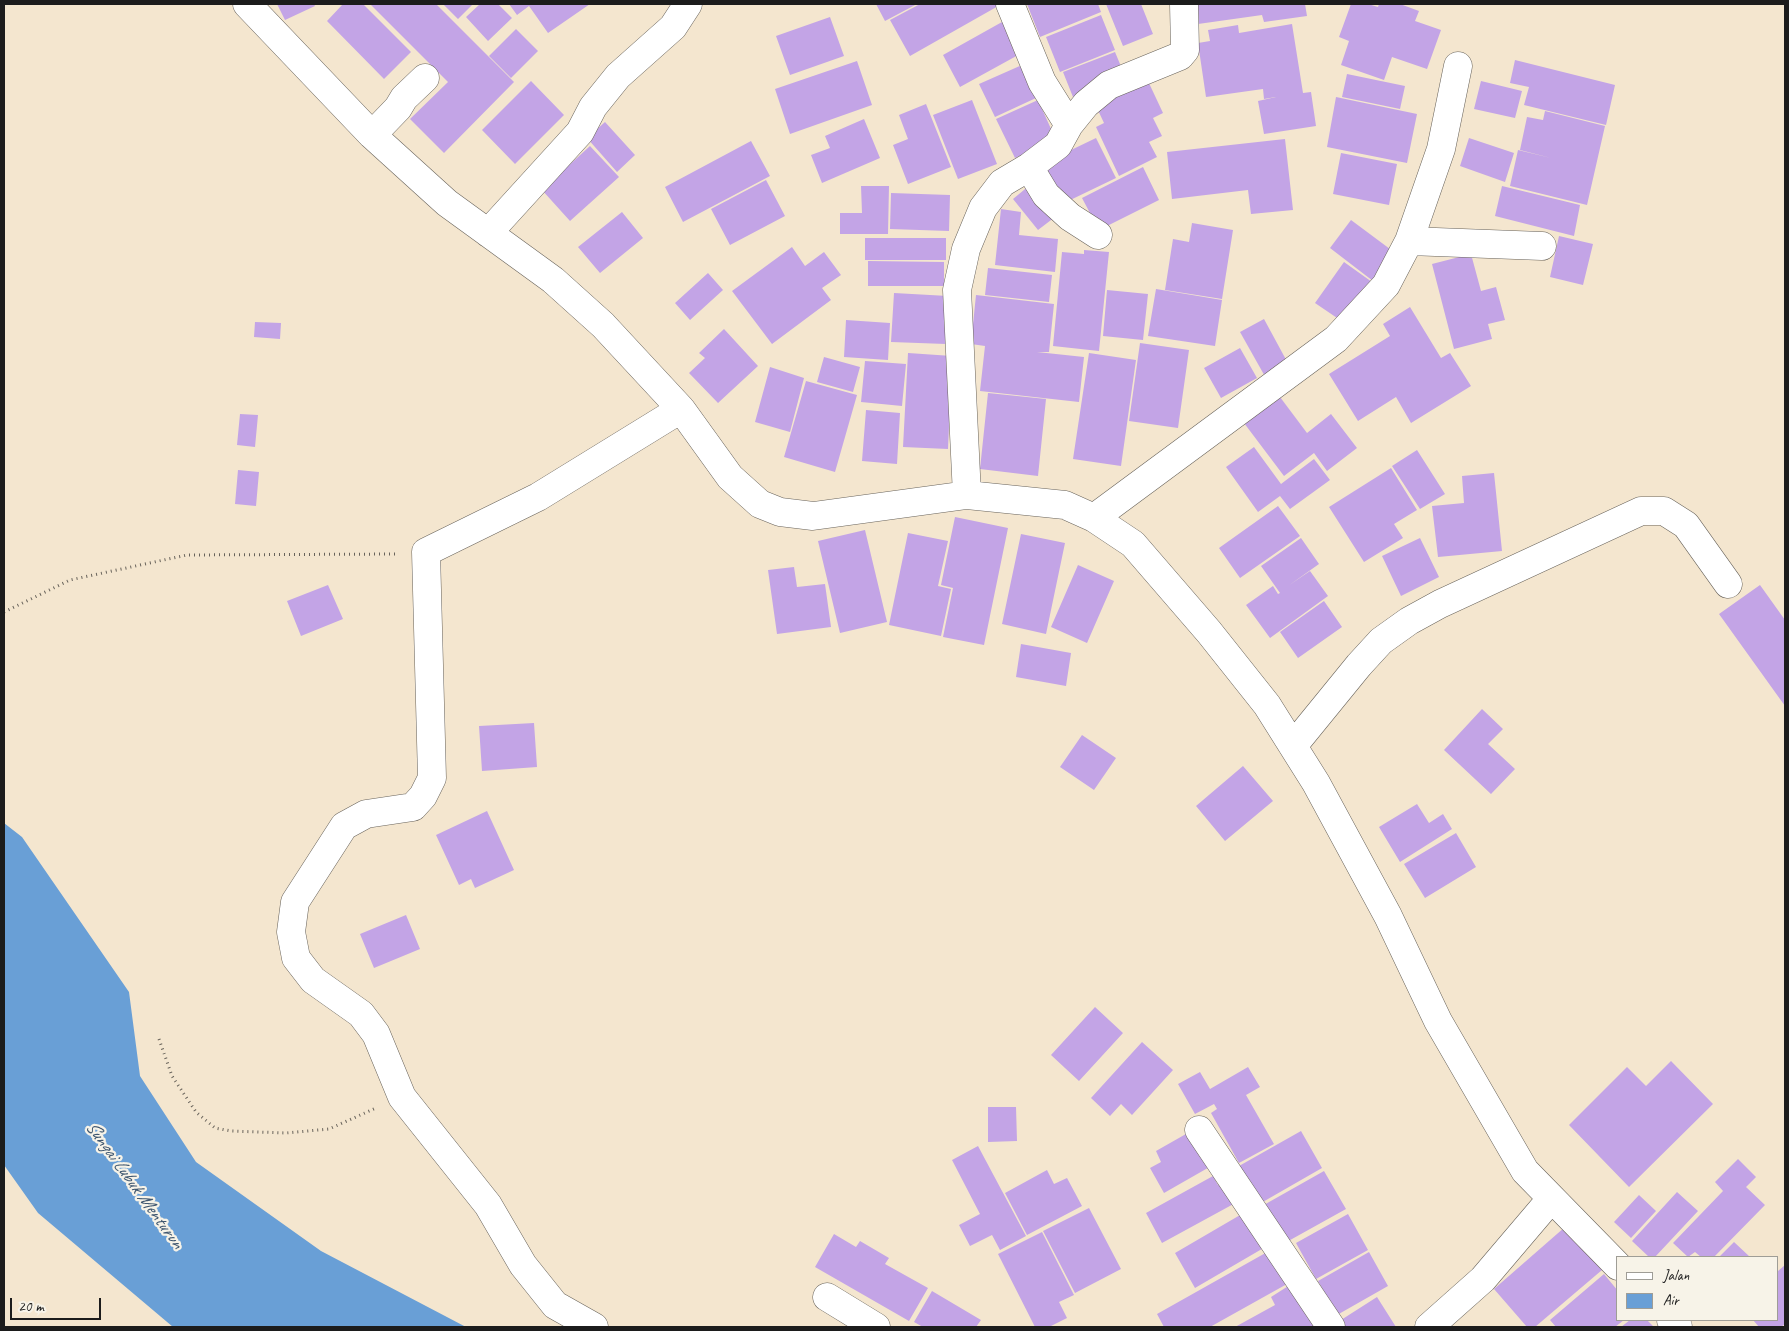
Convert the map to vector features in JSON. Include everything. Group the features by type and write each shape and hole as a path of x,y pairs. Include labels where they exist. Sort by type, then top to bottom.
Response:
{"street":[{"path":"247,4 372,135 446,203 553,280 603,325 681,409 730,477 746,493 769,509 812,516 967,495 1065,505 1094,518 1133,544 1209,632 1267,705 1293,746 1316,783 1383,908 1438,1021 1525,1171 1616,1264"},
{"path":"488,233 580,132 593,107 618,76 673,27 688,4"},
{"path":"1010,4 1042,82 1068,125"},
{"path":"967,495 957,290 966,249 983,208 1002,183 1029,167 1058,145 1068,125 1086,104 1109,86 1180,56 1185,50 1184,4"},
{"path":"1094,518 1336,339 1386,285 1409,241 1441,149 1458,66"},
{"path":"372,135 398,108 404,98 425,78"},
{"path":"1029,167 1046,195 1070,217 1098,235"},
{"path":"1409,241 1542,246"},
{"path":"594,1327 555,1305 523,1265 488,1205 402,1097 376,1034 361,1014 313,980 296,958 291,932 295,902 344,826 366,814 413,807 423,796 432,778 426,552 538,497 681,409"},
{"path":"1293,746 1381,641 1409,621 1440,604 1641,511 1664,512 1686,525 1728,584"},
{"path":"1199,1130 1331,1327"},
{"path":"1429,1327 1483,1279 1551,1199"},
{"path":"827,1297 876,1327"}],"path":[{"path":"4,612 70,580 187,555 395,554"},
{"path":"159,1038 172,1076 196,1112 215,1128 286,1133 330,1129 402,1097"}],"water":[{"name":"Sungai Lubuk Menturun","path":"4,823 22,837 129,992 140,1076 196,1162 321,1251 466,1327 173,1327 38,1213 4,1165"}],"building":[{"path":"277,4 314,4 315,6 285,20"},
{"path":"343,4 363,4 411,52 384,79 327,21"},
{"path":"370,4 436,4 514,82 444,153 410,119 448,82"},
{"path":"443,4 473,4 458,19"},
{"path":"480,4 498,4 512,18 488,41 466,17"},
{"path":"509,4 590,4 548,33 529,6 517,15"},
{"path":"876,4 917,4 885,21"},
{"path":"920,4 1000,5 910,56 890,20"},
{"path":"1027,4 1098,4 1101,12 1040,37"},
{"path":"1106,4 1141,4 1153,34 1123,46"},
{"path":"1195,4 1305,4 1307,16 1264,22 1262,15 1198,24"},
{"path":"1351,4 1368,4 1378,7 1379,4 1400,4 1419,11 1415,21 1441,30 1427,69 1392,57 1384,80 1341,65 1349,41 1339,37"},
{"path":"1101,15 1115,50 1060,72 1046,37"},
{"path":"830,17 844,56 790,75 776,36"},
{"path":"1002,22 1020,54 960,87 943,55"},
{"path":"1292,24 1303,93 1311,92 1316,126 1264,134 1258,101 1276,97 1264,99 1263,89 1206,97 1198,43 1210,41 1208,30 1238,25 1239,33"},
{"path":"516,29 538,51 511,78 489,56"},
{"path":"1115,52 1125,76 1073,97 1063,72"},
{"path":"1515,60 1615,85 1606,125 1524,105 1529,87 1510,83"},
{"path":"857,61 872,105 790,134 775,89"},
{"path":"1022,65 1036,98 995,117 979,84"},
{"path":"1347,74 1405,86 1400,109 1342,97"},
{"path":"531,81 564,115 515,164 482,130"},
{"path":"1148,81 1163,113 1153,118 1162,136 1149,142 1157,157 1119,176 1096,127 1104,123 1096,106"},
{"path":"1481,81 1522,91 1515,118 1474,109"},
{"path":"1336,97 1417,114 1407,163 1327,147"},
{"path":"972,100 997,164 958,179 933,115"},
{"path":"1038,100 1056,140 1015,158 996,119"},
{"path":"926,104 951,167 908,184 893,145 908,139 899,115"},
{"path":"1545,111 1605,126 1587,205 1510,186 1518,150 1551,158 1520,150 1527,117 1543,120"},
{"path":"864,119 880,158 822,183 811,155 830,148 825,136"},
{"path":"605,122 635,155 617,172 587,138"},
{"path":"1096,138 1116,178 1062,204 1042,164"},
{"path":"1469,138 1514,153 1505,182 1460,166"},
{"path":"1285,139 1293,210 1251,214 1248,190 1172,199 1167,152"},
{"path":"751,141 770,176 683,222 665,187"},
{"path":"590,146 619,177 570,221 542,190"},
{"path":"1341,153 1397,164 1389,205 1333,194"},
{"path":"1143,167 1159,200 1099,230 1082,198"},
{"path":"766,180 785,216 730,245 711,209"},
{"path":"1030,185 1055,217 1038,230 1013,199"},
{"path":"861,186 889,186 888,234 840,234 840,213 862,213"},
{"path":"1502,186 1580,205 1574,236 1495,216"},
{"path":"891,193 950,195 949,231 890,229"},
{"path":"1001,209 1021,212 1019,235 1058,239 1055,272 995,265"},
{"path":"622,212 643,238 600,273 578,247"},
{"path":"1351,220 1394,252 1373,281 1330,248"},
{"path":"1192,223 1233,230 1222,299 1165,290 1173,239 1189,242"},
{"path":"1559,236 1593,244 1583,285 1550,277"},
{"path":"865,238 946,238 946,260 865,260"},
{"path":"792,247 805,266 824,252 841,275 822,288 831,300 772,344 732,291"},
{"path":"1084,250 1109,252 1099,351 1053,346 1062,252 1084,254"},
{"path":"1471,254 1481,291 1496,287 1505,320 1488,324 1492,339 1454,349 1432,264"},
{"path":"868,261 944,262 944,286 868,286"},
{"path":"1344,262 1372,282 1343,322 1315,303"},
{"path":"988,268 1052,275 1049,302 985,295"},
{"path":"708,273 723,290 690,320 675,303"},
{"path":"1156,289 1222,300 1215,346 1148,336"},
{"path":"1107,290 1148,294 1143,340 1103,336"},
{"path":"894,293 948,296 946,344 891,342"},
{"path":"976,295 1054,304 1049,352 1037,352 1084,357 1079,402 980,391 985,346 971,344"},
{"path":"1410,307 1441,358 1450,353 1471,386 1411,423 1396,397 1358,421 1329,374 1390,336 1383,324"},
{"path":"1264,319 1290,367 1267,380 1240,332"},
{"path":"846,320 890,323 888,360 844,357"},
{"path":"255,322 281,323 280,339 254,337"},
{"path":"724,329 758,366 718,403 689,373 705,358 699,353"},
{"path":"1140,343 1189,350 1178,428 1129,421"},
{"path":"1240,348 1257,378 1221,398 1204,368"},
{"path":"908,353 952,356 948,449 903,447"},
{"path":"1089,353 1136,360 1121,466 1073,459"},
{"path":"824,357 860,367 853,392 817,382"},
{"path":"865,361 906,364 902,406 861,402"},
{"path":"770,367 804,378 790,432 755,422"},
{"path":"806,381 857,395 835,472 784,457"},
{"path":"988,393 1046,399 1038,476 980,469"},
{"path":"1280,397 1307,433 1331,414 1357,448 1327,471 1314,453 1284,476 1244,423"},
{"path":"866,410 900,413 897,464 862,461"},
{"path":"240,414 258,415 255,447 237,445"},
{"path":"1254,447 1281,484 1314,459 1330,480 1290,509 1280,496 1258,512 1226,467"},
{"path":"1417,450 1445,494 1420,509 1392,466"},
{"path":"1391,468 1417,510 1394,524 1403,538 1364,562 1329,507"},
{"path":"238,470 259,472 256,506 235,504"},
{"path":"1494,473 1502,551 1438,557 1432,506 1464,503 1462,476"},
{"path":"1278,506 1300,536 1240,578 1219,548"},
{"path":"955,517 1008,528 984,645 943,637 953,588 941,585"},
{"path":"865,530 887,622 840,633 818,541"},
{"path":"908,533 948,541 938,586 951,589 941,636 889,625"},
{"path":"1021,534 1065,543 1046,634 1002,624"},
{"path":"1301,538 1319,564 1288,586 1310,571 1328,596 1270,638 1246,605 1273,586 1278,594 1280,593 1261,566"},
{"path":"1420,538 1439,577 1401,596 1382,556"},
{"path":"1078,565 1114,581 1087,643 1051,627"},
{"path":"794,567 797,587 825,584 831,627 777,634 768,570"},
{"path":"328,585 343,619 301,636 287,601"},
{"path":"1760,585 1785,620 1785,706 1719,614"},
{"path":"1324,601 1342,627 1298,658 1280,632"},
{"path":"1021,644 1071,653 1066,686 1016,677"},
{"path":"1482,709 1503,729 1488,744 1515,769 1491,794 1444,750"},
{"path":"534,723 537,767 482,771 479,726"},
{"path":"1082,735 1116,758 1094,790 1060,767"},
{"path":"1243,766 1273,801 1225,841 1196,806"},
{"path":"1417,804 1429,823 1443,814 1452,829 1400,862 1379,827"},
{"path":"487,811 514,870 475,888 471,879 459,885 436,835"},
{"path":"1456,833 1476,867 1425,898 1404,864"},
{"path":"406,915 420,949 374,968 360,934"},
{"path":"1095,1007 1123,1033 1079,1081 1051,1055"},
{"path":"1142,1042 1173,1070 1132,1115 1121,1104 1110,1116 1091,1098"},
{"path":"1671,1061 1713,1104 1629,1187 1569,1125 1627,1067 1646,1086"},
{"path":"1248,1067 1260,1087 1246,1095 1274,1144 1239,1163 1211,1113 1217,1109 1214,1104 1195,1114 1178,1084 1200,1072 1210,1089"},
{"path":"988,1107 1016,1107 1017,1141 988,1142"},
{"path":"1193,1130 1213,1165 1164,1193 1150,1168 1161,1162 1156,1151"},
{"path":"1301,1131 1322,1168 1261,1203 1239,1166"},
{"path":"978,1146 1026,1236 1000,1250 992,1235 970,1246 959,1225 980,1214 952,1160"},
{"path":"1738,1159 1756,1177 1746,1187 1765,1205 1715,1256 1700,1256 1695,1252 1687,1256 1673,1243 1723,1191 1715,1182"},
{"path":"1047,1170 1054,1184 1067,1178 1082,1206 1027,1235 1005,1193"},
{"path":"1324,1171 1346,1209 1283,1244 1262,1206"},
{"path":"1213,1176 1218,1185 1227,1180 1239,1201 1162,1243 1146,1213"},
{"path":"1677,1192 1698,1211 1656,1256 1648,1256 1632,1241"},
{"path":"1639,1195 1656,1211 1631,1238 1614,1222"},
{"path":"1089,1208 1121,1269 1075,1293 1043,1231"},
{"path":"1247,1211 1267,1246 1195,1288 1175,1253"},
{"path":"1348,1214 1368,1250 1316,1279 1296,1243"},
{"path":"1565,1227 1602,1270 1535,1327 1527,1327 1494,1289"},
{"path":"1042,1232 1074,1295 1059,1302 1067,1318 1049,1327 1035,1327 998,1254"},
{"path":"834,1234 856,1247 860,1241 889,1258 885,1264 928,1288 909,1321 815,1267"},
{"path":"1734,1242 1749,1256 1720,1256"},
{"path":"1269,1251 1287,1284 1210,1327 1164,1327 1157,1314"},
{"path":"1369,1252 1388,1286 1337,1315 1318,1281"},
{"path":"1785,1265 1785,1324 1781,1327 1759,1327 1754,1321 1779,1321 1779,1270"},
{"path":"1604,1274 1616,1289 1616,1321 1623,1321 1615,1327 1556,1327 1550,1320"},
{"path":"1293,1283 1318,1327 1235,1327 1275,1305 1271,1297"},
{"path":"932,1291 981,1320 976,1327 923,1327 914,1322"},
{"path":"1377,1297 1396,1327 1345,1327 1341,1320"},
{"path":"1629,1321 1648,1321 1654,1327 1621,1327"}]}
